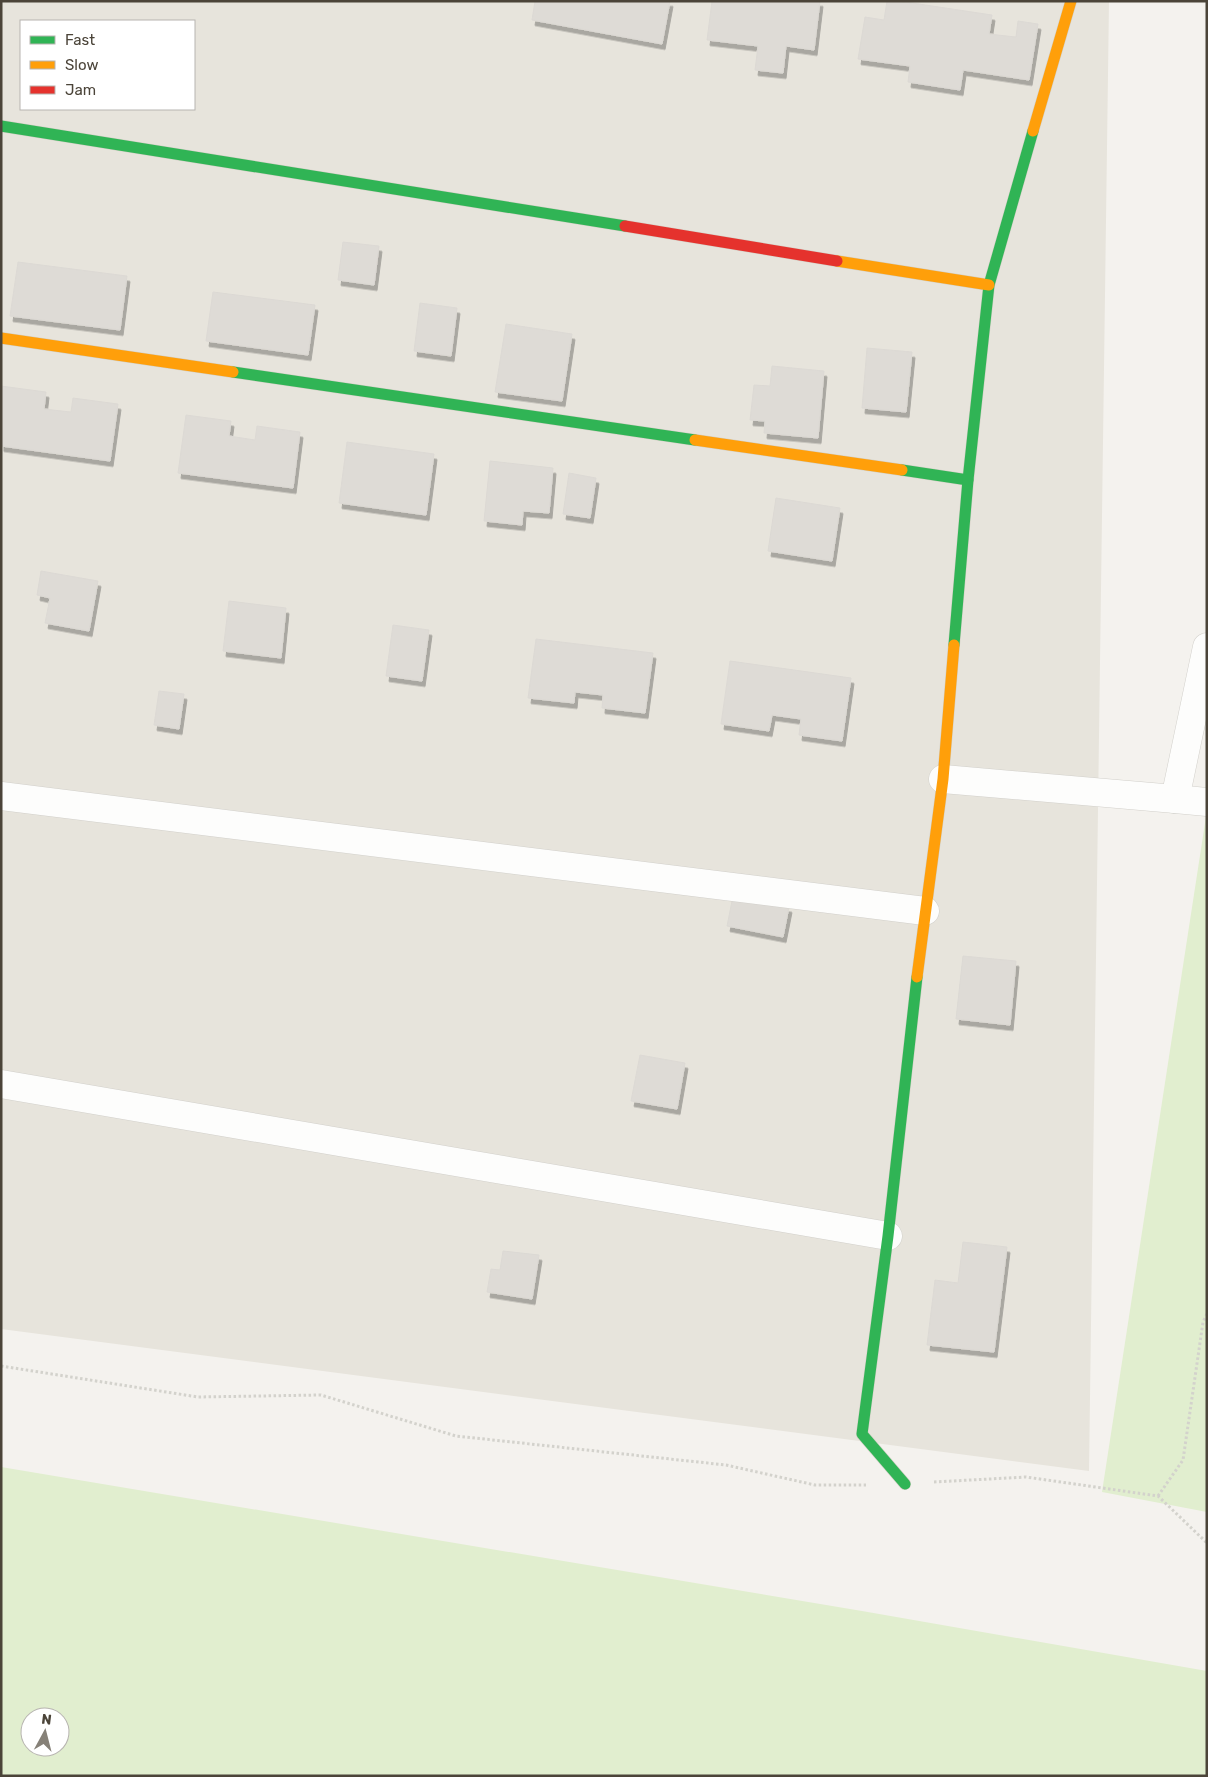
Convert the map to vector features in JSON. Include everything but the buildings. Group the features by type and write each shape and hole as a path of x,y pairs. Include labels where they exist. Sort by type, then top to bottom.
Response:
{"street":[{"path":"905,1484 862,1434 888,1236 925,911 943,779 968,480 989,285 1072,1"},
{"path":"1,126 989,285"},
{"path":"1,338 968,480"},
{"path":"1176,799 1207,647"},
{"path":"943,779 1207,802"},
{"path":"1,796 925,911"},
{"path":"1,1084 888,1236"}],"path":[{"path":"1158,1496 1183,1460 1203,1322 1207,1314"},
{"path":"1,1366 198,1397 322,1395 456,1436 726,1465 815,1485 905,1484 1026,1477 1158,1496 1207,1543"}],"shaded area":[{"path":"1,1 1109,1 1089,1471 1,1329"}],"green space":[{"path":"1207,810 1207,1512 1102,1492"},
{"path":"1,1467 862,1611 1207,1671 1207,1776 1,1776"}],"traffic: fast":[{"path":"1,126 625,226"},
{"path":"954,645 968,480 989,285 1033,131"},
{"path":"233,372 695,440"},
{"path":"902,470 968,480"},
{"path":"905,1484 862,1434 888,1236 917,977"}],"traffic: slow":[{"path":"1033,131 1071,1"},
{"path":"837,261 989,285"},
{"path":"1,338 233,372"},
{"path":"695,440 902,470"},
{"path":"917,977 943,779 954,645"}],"traffic: jam":[{"path":"625,226 837,261"}]}
